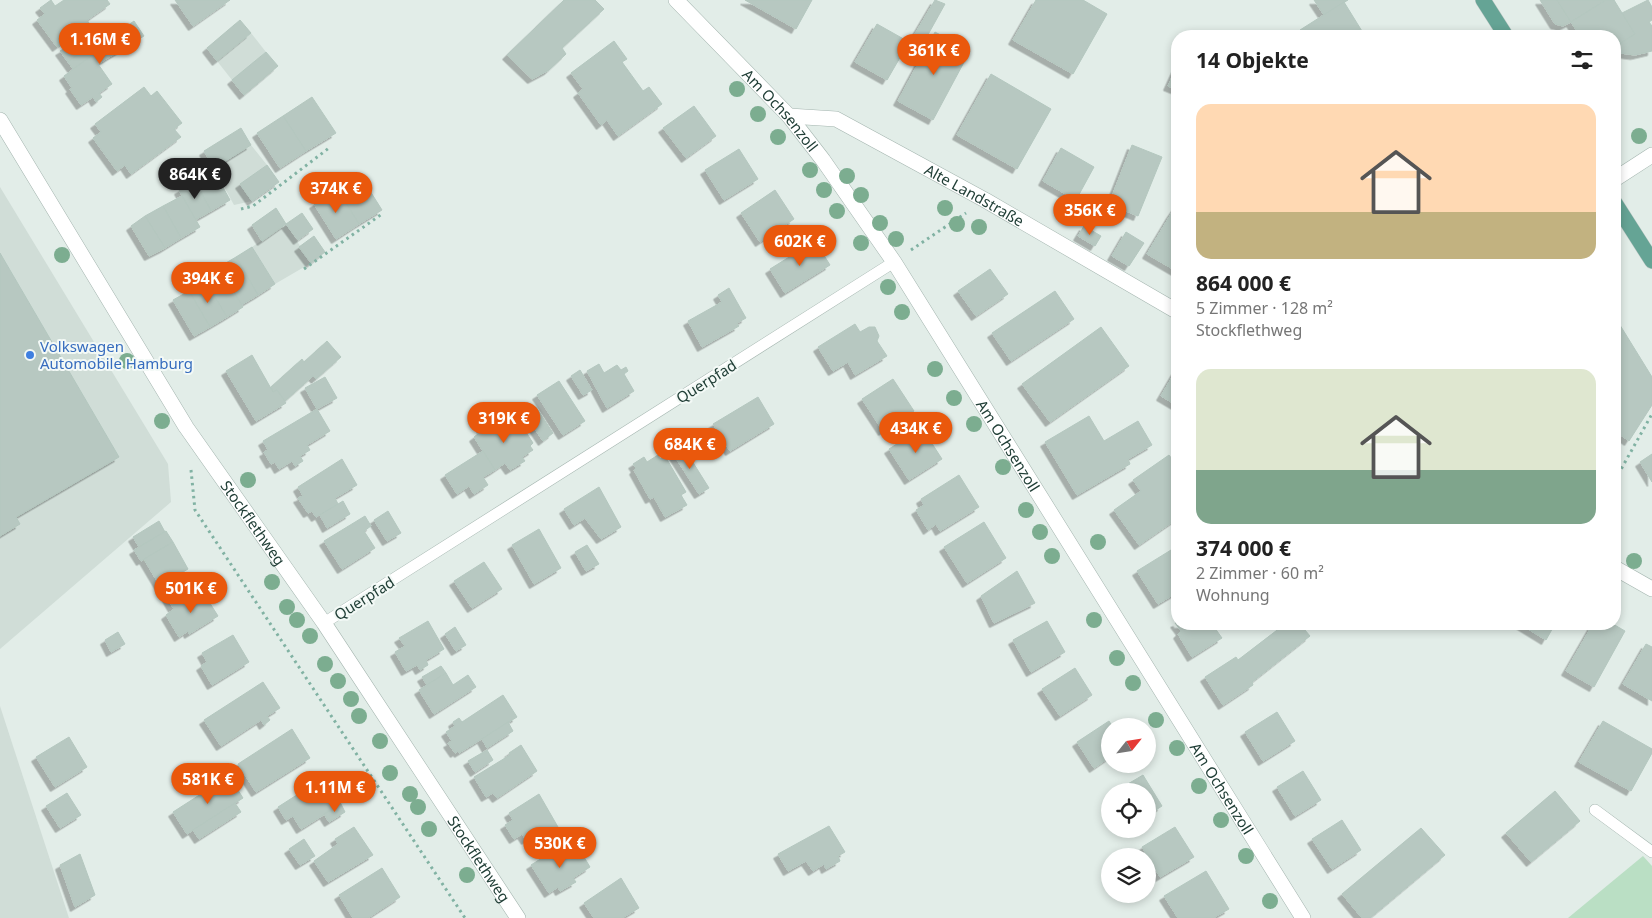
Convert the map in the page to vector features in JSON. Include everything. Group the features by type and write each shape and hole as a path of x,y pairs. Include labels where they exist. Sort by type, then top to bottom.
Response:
{"main road":[{"path":"1483,0 1502,30"},
{"path":"1621,212 1652,261"}],"street":[{"name":"Am Ochsenzoll","path":"676,0 789,116 823,160 894,262 1303,918"},
{"name":"Alte Landstraße","path":"789,116 836,119 985,200 1171,308"},
{"name":"Stockflethweg","path":"0,120 186,427 324,623 518,918"},
{"path":"1621,174 1652,155"},
{"path":"1621,571 1652,589"}],"lane":[{"name":"Querpfad","path":"324,623 894,262"},
{"path":"1595,810 1652,852"}],"path":[{"path":"241,209 253,206 330,148"},
{"path":"894,262 985,200"},
{"path":"304,269 382,214"},
{"path":"1621,469 1652,414"},
{"path":"190,464 195,510 465,918"}],"shaded area":[{"path":"251,33 266,52 232,80 217,61"},
{"path":"251,145 267,165 240,184 252,201 234,205 214,168"},
{"path":"0,187 168,464 171,502 0,649"},
{"path":"286,224 311,263 275,284 252,247"},
{"path":"0,706 69,918 0,918"}],"green space":[{"path":"1643,856 1652,866 1652,918 1568,918"}],"building":[{"path":"51,0 55,6 64,0 107,0 110,4 87,20 89,23 57,47 37,20 45,14 40,8"},
{"path":"175,0 230,0 193,26"},
{"path":"564,0 595,0 604,9 562,48 566,54 549,70 532,79 507,55"},
{"path":"745,0 812,0 796,29"},
{"path":"935,0 945,4 925,40 915,34"},
{"path":"1036,0 1083,0 1107,14 1073,74 1013,40"},
{"path":"1314,0 1348,0 1324,15"},
{"path":"1540,0 1557,0 1571,22 1563,26 1555,24"},
{"path":"1557,0 1606,0 1571,22"},
{"path":"1606,0 1614,0 1635,34 1621,43 1621,30 1576,30 1571,22"},
{"path":"1648,0 1652,7 1652,20 1649,22 1652,26 1652,51 1635,55 1621,53 1621,43 1635,34 1622,13"},
{"path":"1344,2 1361,30 1300,30"},
{"path":"240,20 251,33 217,61 207,48"},
{"path":"134,21 144,36 98,64 112,84 99,93 102,97 96,102 93,97 81,105 64,76 91,56 88,53"},
{"path":"877,24 909,42 887,80 855,62"},
{"path":"935,32 970,51 933,120 898,101"},
{"path":"84,37 89,43 84,47 86,49 68,62 60,51"},
{"path":"614,41 627,59 622,62 643,91 649,87 662,104 618,136 607,120 601,125 578,93 583,89 571,73"},
{"path":"86,49 91,56 73,69 68,62"},
{"path":"266,52 278,66 244,95 232,80"},
{"path":"991,74 1051,109 1017,169 957,135"},
{"path":"144,87 151,96 157,91 182,123 174,129 181,137 131,174 125,165 117,171 93,138 101,132 95,124"},
{"path":"312,97 336,133 306,151 283,116"},
{"path":"694,106 716,136 686,158 663,128"},
{"path":"283,116 306,151 280,168 257,133"},
{"path":"241,128 251,145 214,168 204,151"},
{"path":"1132,145 1162,157 1138,216 1109,204"},
{"path":"1061,148 1094,167 1076,200 1043,181"},
{"path":"739,149 758,179 724,200 705,170"},
{"path":"267,165 279,182 252,201 240,184"},
{"path":"214,171 230,200 211,211 195,181"},
{"path":"360,175 382,210 359,224 337,189"},
{"path":"195,181 211,211 195,220 179,190"},
{"path":"337,189 359,224 336,239 314,204"},
{"path":"775,190 794,219 760,242 741,213"},
{"path":"182,196 200,227 181,238 163,206"},
{"path":"163,206 181,238 165,248 145,216"},
{"path":"276,208 286,224 262,241 252,225"},
{"path":"302,213 313,229 298,240 286,224"},
{"path":"1171,214 1171,268 1147,254"},
{"path":"145,216 165,248 149,256 131,226"},
{"path":"1084,226 1101,236 1095,246 1078,236"},
{"path":"1126,232 1144,243 1129,266 1112,256"},
{"path":"314,236 325,252 311,263 299,247"},
{"path":"815,241 830,265 785,293 770,269"},
{"path":"252,247 275,284 258,295 236,257"},
{"name":"Volkswagen Automobile Hamburg","path":"0,253 119,457 16,517 20,524 0,536"},
{"path":"236,257 258,295 241,305 219,267"},
{"path":"990,269 1008,294 976,316 958,291"},
{"path":"221,271 243,307 227,317 205,281"},
{"path":"205,281 227,317 210,327 189,291"},
{"path":"729,288 746,318 737,323 739,326 702,347 688,321 722,302 718,295"},
{"path":"189,291 210,327 194,336 173,300"},
{"path":"1055,291 1074,319 1011,361 992,333"},
{"path":"855,324 860,332 869,327 875,327 879,336 877,341 887,356 855,375 848,362 833,371 818,347"},
{"path":"1101,327 1129,366 1050,422 1022,384"},
{"path":"1621,327 1652,377 1652,405 1629,441 1621,435"},
{"path":"327,341 341,357 316,379 313,376 285,401 277,390 273,392 271,387 302,359 304,362"},
{"path":"252,355 273,392 277,390 286,403 256,421 226,371"},
{"path":"599,364 604,373 617,365 621,370 626,367 628,371 624,374 634,391 607,408 587,371"},
{"path":"580,370 592,390 583,395 571,376"},
{"path":"325,377 337,398 317,409 305,388"},
{"path":"893,379 914,411 883,431 862,399"},
{"path":"1171,379 1171,402 1161,396"},
{"path":"559,381 585,421 563,435 537,395"},
{"path":"758,397 774,424 730,451 713,424"},
{"path":"536,407 553,433 543,441 525,414"},
{"path":"317,409 330,431 307,445 310,450 300,456 303,461 295,466 292,461 279,469 275,462 271,464 264,452 268,450 263,441"},
{"path":"1089,416 1104,441 1138,421 1152,445 1128,459 1130,464 1077,495 1045,442"},
{"path":"495,418 503,430 514,422 516,425 520,423 533,443 530,446 533,450 522,457 525,461 510,470 505,463 495,470 474,437 483,430 481,428"},
{"path":"922,428 942,459 909,480 889,449"},
{"path":"682,445 709,488 699,494 672,452"},
{"path":"483,451 495,470 483,477 488,485 474,494 469,486 457,494 445,475"},
{"path":"1652,454 1652,482 1640,462"},
{"path":"658,455 660,459 665,456 686,492 681,495 687,505 665,517 654,497 650,499 634,470 636,468 633,464 644,457 647,462"},
{"path":"1169,455 1171,458 1171,523 1139,545 1114,510 1141,491 1133,480"},
{"path":"342,459 357,485 335,498 338,504 316,517 312,511 308,513 298,498 303,496 298,487"},
{"path":"959,475 979,507 940,531 936,524 928,530 916,510 924,505 921,499"},
{"path":"599,487 621,527 601,539 585,518 574,525 564,509"},
{"path":"343,501 350,514 327,528 320,515"},
{"path":"388,511 401,533 387,541 374,520"},
{"path":"365,516 371,526 364,531 375,548 342,569 324,541"},
{"path":"159,521 165,532 139,547 133,537"},
{"path":"984,522 1006,558 967,583 944,547"},
{"path":"539,529 561,568 534,584 512,545"},
{"path":"166,531 173,542 141,561 134,550"},
{"path":"173,542 188,569 160,586 144,559"},
{"path":"587,545 599,564 586,571 575,552"},
{"path":"1171,550 1171,596 1158,604 1137,571"},
{"path":"484,562 502,589 472,608 454,581"},
{"path":"1017,571 1035,603 994,623 981,596"},
{"path":"195,580 200,589 172,606 167,597"},
{"path":"201,589 218,616 189,634 188,631 179,637 166,615 174,609 172,606"},
{"path":"428,621 444,649 426,660 428,665 420,670 417,665 406,671 395,652 405,646 399,638"},
{"path":"1047,621 1065,652 1031,672 1013,640"},
{"path":"455,627 466,645 456,651 445,634"},
{"path":"1621,629 1625,631 1594,687 1566,671 1590,630"},
{"path":"1216,630 1222,638 1192,657 1178,634 1181,631"},
{"path":"1277,630 1305,630 1310,636 1252,682 1253,685 1223,705 1205,677 1236,657 1238,660"},
{"path":"1530,630 1552,630 1546,640"},
{"path":"118,632 125,644 111,652 105,640"},
{"path":"233,635 249,662 212,685 201,666 207,662 202,653"},
{"path":"1646,644 1652,647 1652,701 1623,684"},
{"path":"441,666 446,673 427,685 422,677"},
{"path":"1075,668 1092,695 1060,716 1042,689"},
{"path":"446,673 453,685 468,675 476,687 434,714 419,690"},
{"path":"263,682 280,708 267,716 270,720 264,725 261,720 221,746 204,720"},
{"path":"503,695 517,717 459,753 458,751 455,753 448,743 452,741 446,732 455,726 453,722 459,718 462,722"},
{"path":"1277,712 1295,741 1263,761 1245,732"},
{"path":"1603,721 1652,749 1652,753 1631,791 1579,762"},
{"path":"508,722 513,731 487,748 482,739"},
{"path":"1101,726 1101,763 1094,768 1077,742"},
{"path":"292,729 310,758 256,792 238,764"},
{"path":"69,737 87,767 55,787 36,757"},
{"path":"521,745 537,771 497,798 493,793 486,797 474,777 510,755 509,753"},
{"path":"487,750 493,760 475,772 468,761"},
{"path":"1303,771 1321,800 1295,816 1277,787"},
{"path":"1143,775 1148,783 1130,783"},
{"path":"229,776 243,798 187,834 173,812"},
{"path":"324,778 341,804 301,829 293,816 286,820 278,807 303,791 300,786 306,782 309,787"},
{"path":"1555,791 1580,821 1531,862 1506,833"},
{"path":"67,793 81,815 60,828 46,806"},
{"path":"539,794 558,827 539,839 536,833 526,840 522,834 514,839 505,825 513,820 509,813"},
{"path":"1156,796 1162,806 1156,810"},
{"path":"235,803 241,812 199,839 193,830"},
{"path":"341,804 345,812 329,822 324,814"},
{"path":"1342,820 1361,850 1332,869 1312,839"},
{"path":"829,826 845,852 838,856 840,861 826,869 824,864 813,871 806,861 788,871 778,854"},
{"path":"354,827 373,855 328,882 314,861 338,844 335,839"},
{"path":"1175,827 1194,857 1160,877 1156,870 1156,848 1142,847"},
{"path":"1421,828 1445,855 1370,918 1362,918 1342,894"},
{"path":"304,839 315,856 300,865 289,849"},
{"path":"561,846 569,860 581,852 590,867 573,878 576,882 560,891 558,887 549,893 531,865"},
{"path":"80,854 95,895 75,907 60,865"},
{"path":"382,868 400,897 368,918 353,918 339,895"},
{"path":"1206,871 1229,909 1213,918 1178,918 1164,896"},
{"path":"621,878 639,908 622,918 594,918 584,903"}],"place":[{"name":"Volkswagen Automobile Hamburg","path":"30,355"}]}
